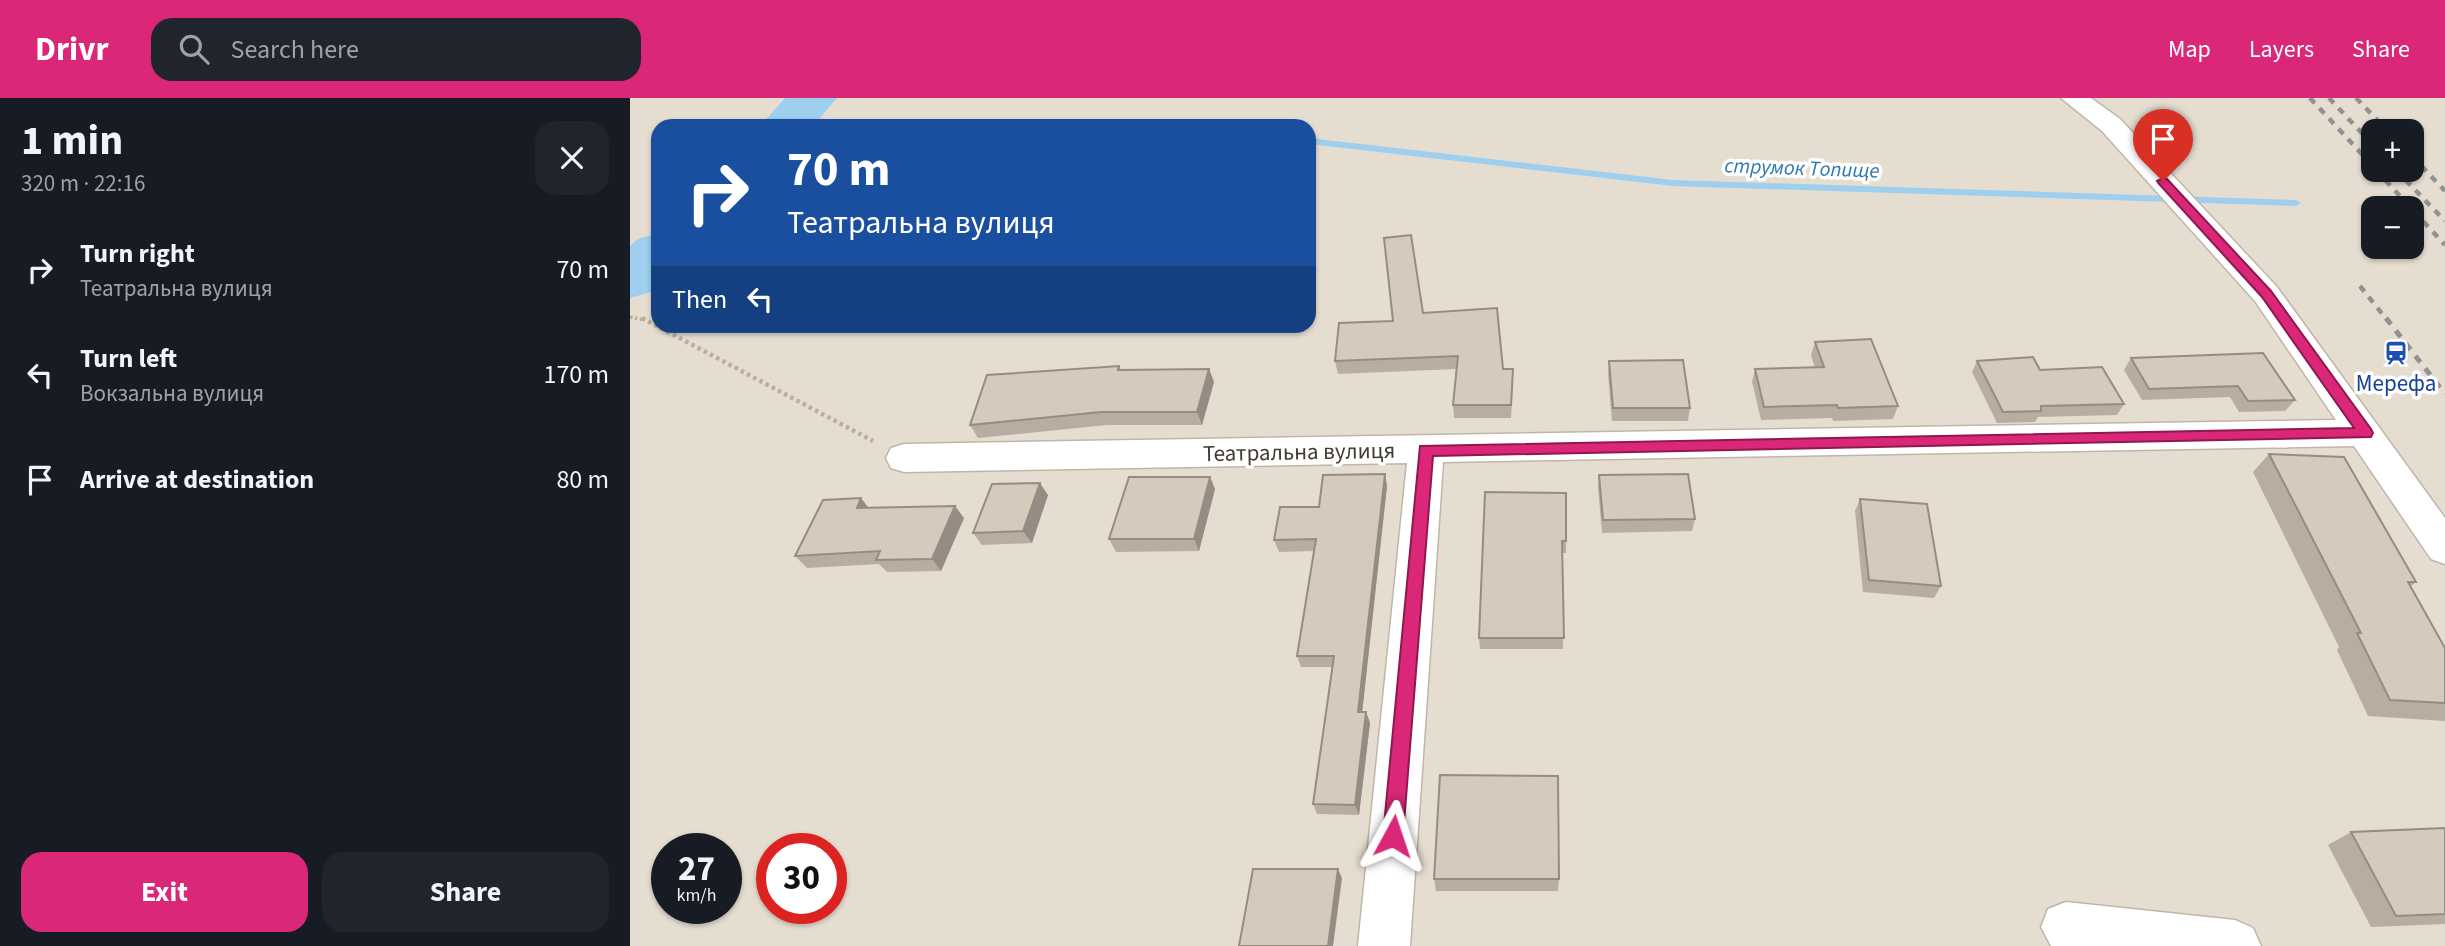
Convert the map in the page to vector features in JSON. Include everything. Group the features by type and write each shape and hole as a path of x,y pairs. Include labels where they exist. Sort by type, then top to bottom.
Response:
{"street":[{"path":"2074,98 2111,125 2266,294 2445,548"},
{"name":"Театральна вулиця","path":"904,458 2366,433"},
{"path":"1384,946 1426,450"},
{"path":"2066,927 2235,946"}],"path":[{"path":"630,317 642,318 651,323"},
{"path":"670,333 904,458"}],"shaded area":[{"name":"Мерефа","path":"630,98 2445,98 2445,946 630,946"}],"building":[{"path":"1411,235 1423,313 1497,308 1503,369 1513,369 1511,405 1453,405 1458,356 1335,361 1339,323 1393,321 1384,238"},
{"path":"1871,339 1898,406 1764,407 1755,369 1824,367 1815,342"},
{"path":"2263,353 2295,400 2248,401 2238,386 2149,389 2131,358"},
{"path":"2033,357 2040,370 2102,367 2124,404 2041,406 2041,411 2003,412 1977,361"},
{"path":"1683,360 1690,408 1613,408 1609,361"},
{"path":"1119,366 1118,370 1209,369 1197,412 1101,412 970,425 987,375"},
{"path":"2269,454 2344,457 2416,582 2408,582 2445,648 2445,703 2390,700 2357,633 2361,633"},
{"path":"1385,474 1358,712 1366,712 1355,805 1313,804 1334,656 1297,656 1316,539 1274,540 1280,507 1319,507 1323,475"},
{"path":"1688,474 1695,519 1603,520 1599,475"},
{"path":"1129,477 1210,477 1194,539 1109,539"},
{"path":"1040,483 1023,531 973,533 992,484"},
{"path":"1485,492 1566,493 1566,541 1562,541 1564,638 1479,638"},
{"path":"861,498 857,508 955,506 932,559 876,560 880,551 795,556 823,500"},
{"path":"1860,499 1927,504 1941,586 1869,580"},
{"path":"1440,775 1558,776 1559,879 1434,879"},
{"path":"2445,828 2445,914 2396,916 2351,832"},
{"path":"1253,869 1338,869 1328,946 1239,946"}],"waterway":[{"name":"Мерефа","path":"792,119 813,98"},
{"name":"струмок Топище","path":"1316,142 1673,183 2296,203"},
{"name":"Мерефа","path":"630,279 651,258"}],"railway":[{"path":"2310,98 2361,153"},
{"path":"2329,98 2361,132"},
{"path":"2356,98 2376,119"},
{"path":"2424,169 2445,191"},
{"path":"2387,182 2445,245"},
{"path":"2408,182 2445,221"},
{"path":"2360,286 2387,320"},
{"path":"2386,318 2445,394"}],"place":[{"name":"Мерефа","path":"2396,353"}],"route":[{"path":"1393,836 1426,450 2366,433 2266,294 2163,181"}]}
